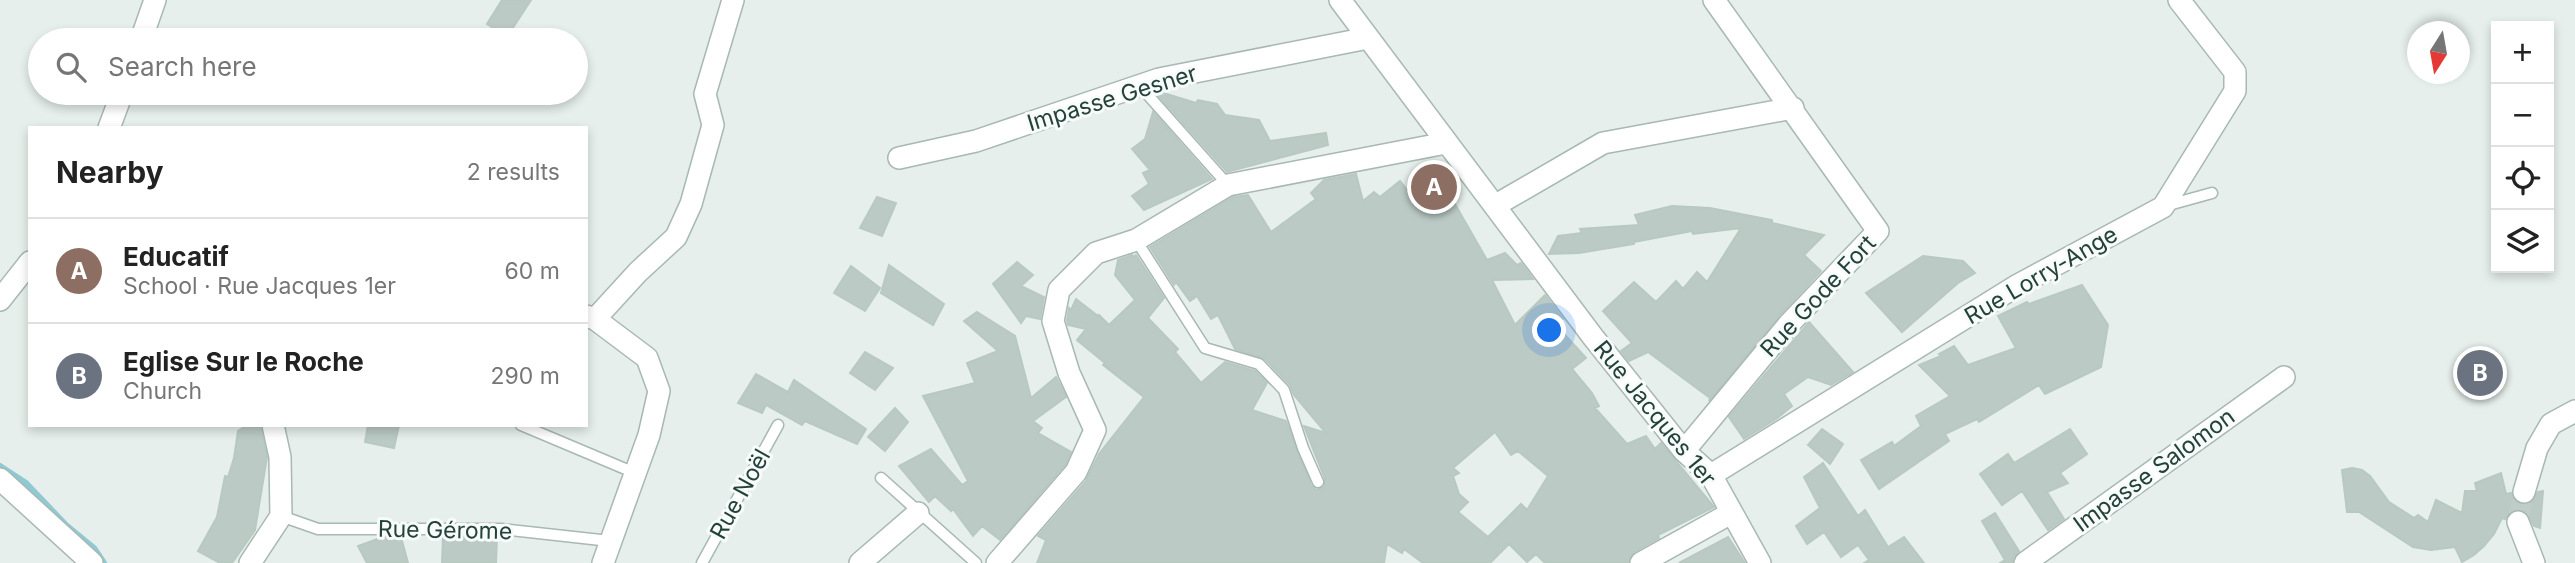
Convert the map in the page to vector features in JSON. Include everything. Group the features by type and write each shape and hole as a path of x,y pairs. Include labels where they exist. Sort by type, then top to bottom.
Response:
{"street":[{"path":"145,28 155,0"},
{"path":"603,563 649,435 659,391 647,359 591,317 676,237 686,215 713,125 705,94 733,0"},
{"name":"Rue Jacques 1er","path":"1340,0 1593,337 1684,451 1711,475 1760,563"},
{"name":"Rue Gode Fort","path":"1684,451 1789,324 1878,231 1714,0"},
{"name":"Rue Lorry-Ange","path":"1711,475 2018,285 2163,207 2235,91 2235,72 2179,0"},
{"name":"Impasse Gesner","path":"900,158 975,141 1159,79 1368,38"},
{"path":"109,126 117,105"},
{"path":"1496,205 1602,143 1793,108"},
{"path":"997,563 1076,472 1095,430 1069,373 1053,321 1059,290 1096,253 1136,240 1228,185 1446,143"},
{"path":"0,300 28,265"},
{"name":"Impasse Salomon","path":"2025,563 2284,377"},
{"path":"2524,492 2537,447 2551,424 2575,411"},
{"path":"250,563 281,516 280,457 273,427"},
{"path":"0,479 92,563"},
{"path":"860,563 918,513"},
{"path":"1641,563 1731,513"},
{"path":"2518,522 2535,563"}],"lane":[{"path":"1139,85 1228,185"},
{"path":"2163,207 2213,192"},
{"path":"1136,240 1205,348 1259,364 1284,390 1303,448 1318,482"},
{"name":"Rue Noël","path":"702,563 778,425"},
{"path":"526,427 635,474"},
{"path":"881,478 976,563"},
{"name":"Rue Gérome","path":"281,516 318,529 501,529 610,541"}],"building":[{"path":"502,0 531,0 513,28 493,28 487,24"},
{"path":"1160,92 1196,103 1198,100 1217,104 1225,115 1259,120 1270,141 1326,133 1328,145 1227,172 1157,94"},
{"path":"1153,112 1212,179 1144,210 1132,196 1149,184 1143,173 1150,170 1132,149 1145,139"},
{"path":"1356,174 1363,201 1374,192 1380,197 1400,181 1411,195 1430,183 1448,208 1455,204 1487,260 1505,253 1517,265 1521,263 1533,279 1492,280 1515,325 1545,295 1563,319 1555,324 1586,358 1572,369 1592,393 1599,406 1595,408 1627,444 1646,436 1655,449 1661,443 1714,507 1658,535 1659,538 1634,552 1628,563 1545,563 1536,554 1527,562 1509,544 1490,563 1423,563 1404,549 1402,553 1387,544 1384,563 1037,563 1046,540 1038,536 1086,481 1099,454 1144,397 1103,365 1105,363 1077,340 1086,329 1068,325 1067,320 1069,308 1071,310 1076,299 1109,325 1135,300 1115,275 1118,260 1132,255 1136,255 1164,298 1148,318 1178,349 1175,352 1201,383 1225,362 1255,371 1267,383 1252,410 1286,421 1311,485 1316,490 1324,487 1325,479 1304,426 1326,433 1294,395 1290,385 1265,359 1235,349 1218,315 1211,319 1197,296 1190,301 1176,282 1174,285 1150,247 1233,197 1248,195 1271,232 1316,199 1311,193 1324,180","holes":["1495,432 1511,455 1518,451 1548,476 1527,510 1521,504 1488,537 1458,512 1468,502 1459,494 1453,476 1459,473 1453,468"]},
{"path":"877,197 896,203 882,236 860,228"},
{"path":"1672,206 1710,208 1772,220 1772,223 1824,235 1804,255 1821,271 1779,316 1709,401 1710,398 1648,352 1629,361 1621,351 1632,343 1603,311 1634,282 1656,302 1676,281 1683,289 1697,272 1707,282 1741,228 1693,234 1692,231 1579,253 1549,254 1558,236 1582,233 1580,229 1639,225 1635,215"},
{"path":"1923,256 1963,261 1975,273 1958,283 1902,332 1866,293"},
{"path":"1017,262 1033,275 1021,286 1044,297 1040,319 1026,316 1021,323 993,284"},
{"path":"889,265 944,304 933,325 881,293"},
{"path":"851,266 880,288 865,311 834,293"},
{"path":"2082,285 2108,325 2101,367 2045,394 2039,385 1979,422 1977,419 1945,434 1949,441 1879,489 1861,460 1892,442 1894,446 1921,426 1916,416 1950,396 1919,365 1941,356 1939,354 1954,346 1968,365 2016,348 1998,316 2027,302 2029,304"},
{"path":"977,312 1015,336 1031,398 1056,377 1066,397 1033,421 1042,428 1038,433 1071,452 1065,465 1000,540 982,526 973,536 953,509 951,511 935,496 929,502 899,466 931,449 962,485 968,481 923,396 975,383 967,363 998,351 964,321"},
{"path":"1809,322 1853,372 1831,385 1808,377 1784,394 1792,406 1744,439 1729,417"},
{"path":"865,352 893,368 875,390 850,373"},
{"path":"756,374 788,392 794,380 866,429 857,444 805,421 802,425 766,405 762,413 738,403"},
{"path":"895,408 908,422 885,451 868,437"},
{"path":"244,427 260,427 267,457 255,530 232,563 220,563 198,551 217,517 225,476 228,477 234,458 238,431"},
{"path":"368,427 399,427 394,448 365,442"},
{"path":"1822,429 1843,444 1830,464 1808,445"},
{"path":"2070,429 2087,454 2060,473 2068,483 2047,492 2064,519 2048,530 2022,491 2002,505 1980,474 2008,454 2014,463"},
{"path":"1823,463 1858,516 1865,510 1888,547 1904,537 1924,563 1864,563 1869,560 1858,545 1841,557 1824,532 1807,544 1796,526 1820,508 1804,477"},
{"path":"2342,470 2362,470 2370,476 2389,502 2414,518 2418,515 2428,522 2436,500 2462,513 2465,491 2477,491 2475,483 2501,473 2506,494 2511,493 2514,500 2520,504 2532,502 2538,492 2543,491 2540,528 2534,526 2526,511 2514,510 2505,519 2502,518 2484,546 2462,562 2455,547 2431,550 2413,547 2359,512 2347,512"},
{"path":"1995,513 2019,551 2013,557 2012,563 2000,563 2005,560 1982,521"},
{"path":"383,537 401,537 408,563 367,563 358,546"},
{"path":"443,537 497,537 496,563 442,563"},
{"path":"1728,537 1745,563 1679,563"}],"waterway":[{"path":"0,466 26,483 66,525 94,548 104,563"}],"tunnel":[{"path":"2518,522 2524,492"}],"place":[{"name":"Educatif","path":"1434,187"},
{"name":"Eglise Sur le Roche","path":"2480,373"}]}
